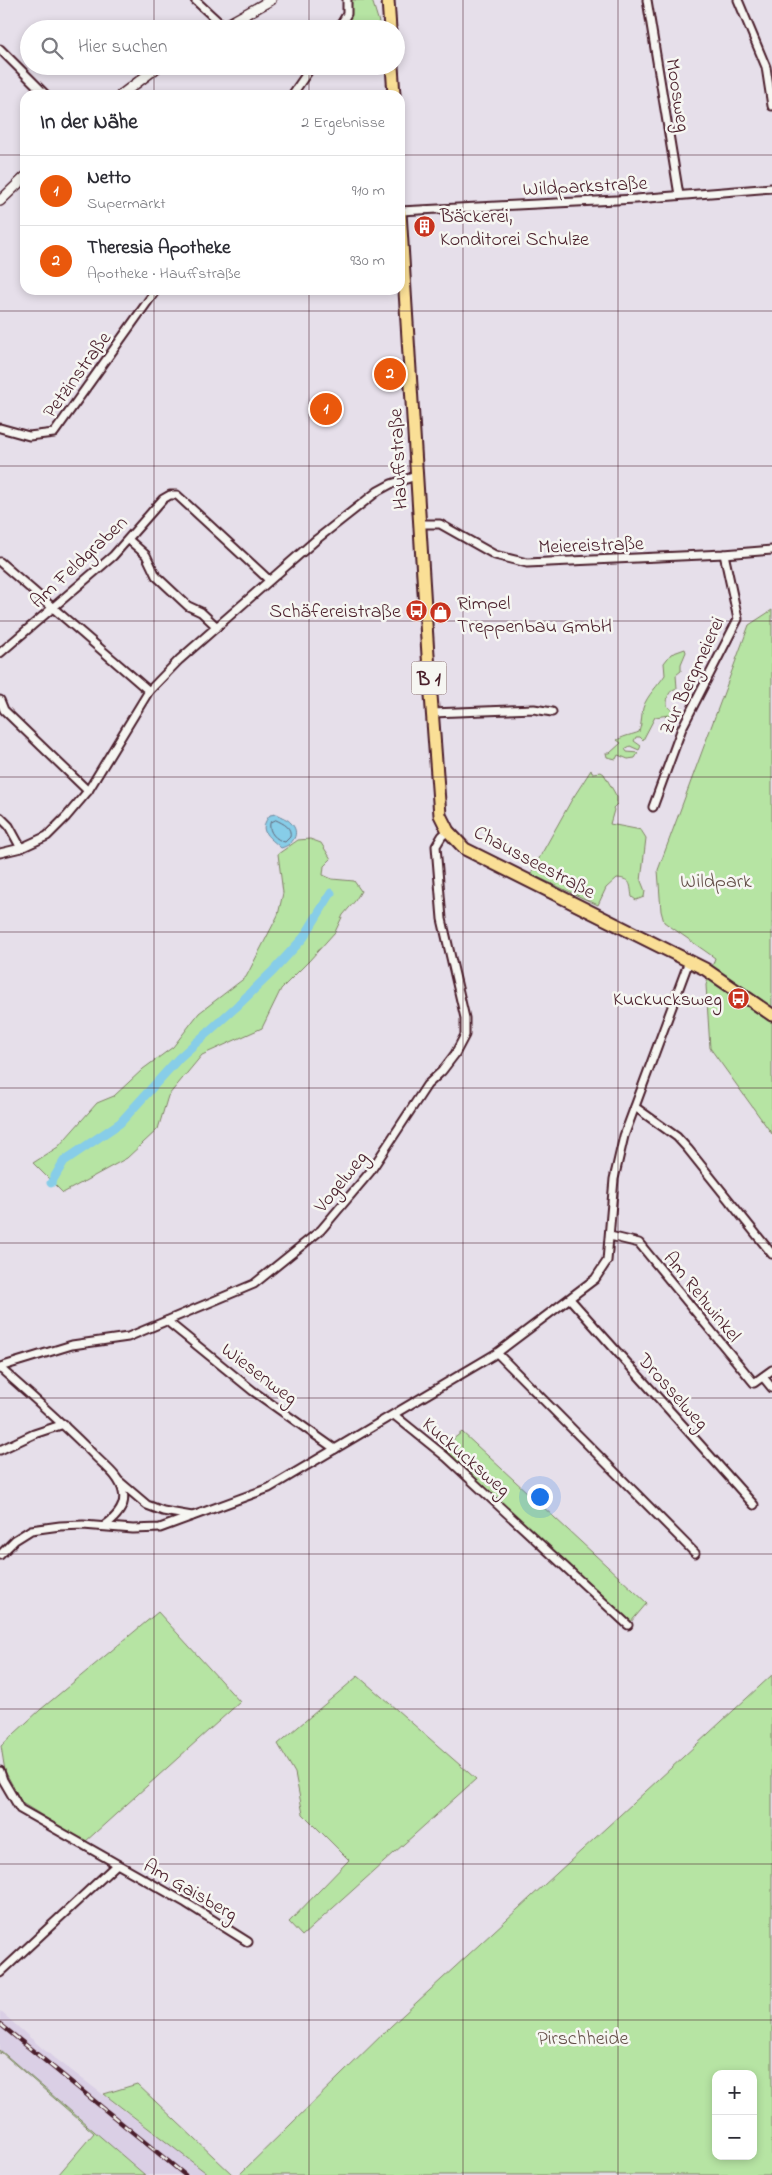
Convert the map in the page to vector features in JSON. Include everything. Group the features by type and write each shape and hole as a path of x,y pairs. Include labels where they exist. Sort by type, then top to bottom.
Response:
{"main road":[{"path":"388,0 389,20"},
{"path":"393,75 394,90"},
{"name":"Hauffstraße","path":"405,294 419,524"},
{"name":"Chausseestraße","path":"419,524 438,800 440,815 448,832 465,850 689,961"},
{"name":"B 1","path":"689,961 718,976 772,1015"}],"street":[{"path":"195,0 214,20"},
{"path":"235,20 271,0"},
{"path":"343,20 347,14 347,0"},
{"name":"Moosweg","path":"647,0 679,195"},
{"path":"738,0 766,67 772,106"},
{"path":"0,49 20,69"},
{"path":"26,75 41,90"},
{"path":"127,90 147,75"},
{"path":"295,90 306,75"},
{"path":"0,201 20,182"},
{"name":"Wildparkstraße","path":"405,212 772,188"},
{"name":"Petzinstraße","path":"0,428 29,436 54,433 152,295"},
{"path":"0,853 21,848 47,836 66,817 88,791 149,691 160,677 269,580 378,491 391,484 416,476"},
{"name":"Am Feldgraben","path":"0,653 129,540 163,499 170,495 176,495 269,580"},
{"name":"Meiereistraße","path":"419,524 440,524 495,555 527,562 724,554 772,550"},
{"path":"129,540 146,556 156,576 188,606 201,612 216,627"},
{"name":"Zur Bergmeierei","path":"653,807 682,728 738,619 724,554"},
{"path":"0,562 149,691"},
{"path":"0,700 4,710 88,791"},
{"path":"432,713 534,709 552,712"},
{"path":"0,817 9,826 21,848"},
{"name":"Vogelweg","path":"0,1368 72,1345 128,1336 254,1284 321,1230 370,1172 427,1086 455,1054 465,1035 465,1018 442,919 436,846 442,836 448,832"},
{"name":"Kuckucksweg","path":"104,1526 133,1529 160,1528 269,1488 497,1353 595,1279 606,1261 610,1236 614,1179 624,1136 689,961"},
{"path":"635,1107 677,1137 772,1254"},
{"name":"Am Rehwinkel","path":"610,1236 639,1243 754,1384 763,1376"},
{"name":"Drosselweg","path":"570,1299 754,1505"},
{"name":"Wiesenweg","path":"167,1321 253,1391 335,1449"},
{"path":"497,1353 695,1553"},
{"path":"0,1368 64,1424 120,1482 147,1505 162,1511 194,1516"},
{"path":"772,1370 763,1376 772,1388"},
{"name":"Kuckucksweg","path":"394,1415 475,1484 628,1625"},
{"path":"0,1450 34,1434 64,1424"},
{"path":"0,1555 15,1540 31,1530 60,1526 104,1526 116,1518 121,1509 124,1495 120,1482"},
{"name":"Am Gaisberg","path":"0,1771 3,1780 20,1809 186,1903 248,1942"},
{"name":"Am Gaisberg","path":"0,1972 116,1865"}],"shaded area":[{"path":"0,2011 43,2049 209,2175 145,2175 0,2050"}],"green space":[{"path":"350,0 372,0 378,20 345,20 351,11"},
{"name":"Wildpark","path":"772,610 772,1134 710,1048 706,985 715,958 664,922 661,911 658,870 749,625"},
{"path":"685,649 686,652 681,664 681,671 676,675 677,688 670,693 667,700 667,706 676,714 655,717 643,740 640,737 636,737 634,741 641,746 639,750 630,746 625,749 627,752 638,753 635,758 628,759 618,755 616,759 607,757 606,753 610,753 621,743 617,740 639,732 645,703 665,675 664,663 671,654"},
{"path":"591,770 592,773 601,772 604,774 617,797 617,804 613,808 610,824 641,830 646,838 641,881 645,891 644,897 636,900 632,897 628,881 617,878 606,888 598,905 533,875 532,871 571,801"},
{"path":"310,839 321,843 331,859 324,866 323,875 332,879 354,881 361,891 343,915 335,932 281,989 262,1028 202,1055 168,1096 158,1129 127,1158 63,1193 33,1163 58,1147 97,1103 114,1096 143,1069 173,1047 199,1013 246,977 278,915 283,893 278,854 298,840"},
{"path":"462,1432 647,1603 630,1623 537,1535 441,1449"},
{"path":"158,1612 240,1702 85,1842 22,1803 5,1771 1,1746 40,1710"},
{"name":"Pirschheide","path":"772,1675 772,2175 239,2175 391,2026"},
{"path":"358,1676 476,1779 302,1936 289,1922 349,1860 303,1814 295,1773 278,1744"},
{"path":"0,2050 145,2175 58,2175 94,2133 1,2052 0,2054"},
{"path":"137,2084 233,2175 209,2175 104,2094"}],"water":[{"path":"276,814 290,822 295,831 292,841 281,848 264,830 270,815"}],"waterway":[{"path":"51,1183 64,1161 120,1123 179,1058 273,971 304,937 331,893"}],"railway":[{"path":"0,2024 185,2175"}],"place":[{"name":"Bäckerei, Konditorei Schulze","path":"424,226"},
{"name":"Theresia Apotheke","path":"390,374"},
{"name":"Netto","path":"326,409"},
{"name":"Schäfereistraße","path":"417,610"},
{"name":"Rimpel Treppenbau GmbH","path":"441,613"},
{"name":"Kuckucksweg","path":"738,998"}]}
